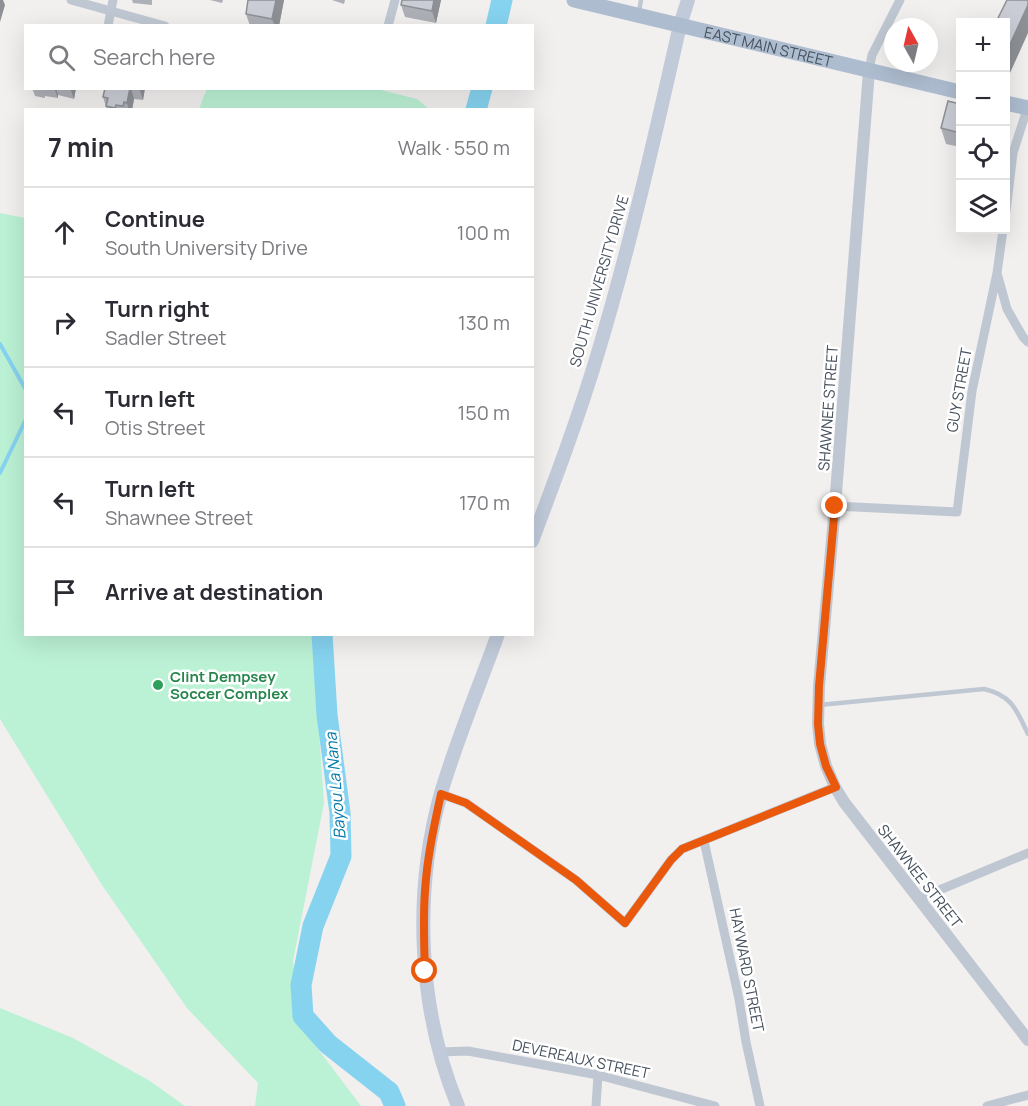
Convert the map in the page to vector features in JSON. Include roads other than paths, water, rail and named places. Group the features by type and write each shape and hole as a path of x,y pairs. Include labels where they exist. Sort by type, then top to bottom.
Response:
{"main road":[{"name":"EAST MAIN STREET","path":"574,0 640,8 680,25 956,91"},
{"name":"SOUTH UNIVERSITY DRIVE","path":"534,536 597,357 643,189 680,25 688,0"},
{"path":"1010,104 1028,107"},
{"path":"458,1106 440,1052 425,971 423,936 425,890 431,838 441,794 497,636"}],"street":[{"path":"71,0 158,24"},
{"path":"108,24 112,0"},
{"path":"389,24 395,0"},
{"path":"869,71 872,55 900,0"},
{"name":"SHAWNEE STREET","path":"869,71 820,675 818,724 820,744 826,766 844,802 1028,1040"},
{"path":"1009,180 1013,153 1028,107"},
{"name":"GUY STREET","path":"835,506 957,512 972,391 997,273 1002,234"},
{"path":"997,273 1007,309 1028,342"},
{"path":"441,794 466,803 576,880 625,923 671,860 682,849 836,787"},
{"name":"HAYWARD STREET","path":"704,841 760,1106"},
{"path":"918,899 1028,853"},
{"name":"DEVEREAUX STREET","path":"440,1052 468,1051 598,1075 715,1106"},
{"path":"596,1106 598,1075"},
{"path":"987,1106 1028,1095"}],"lane":[{"path":"819,705 984,689 1000,694 1015,707 1028,734"}],"waterway":[{"name":"Bayou La Nana","path":"496,24 502,0"},
{"name":"Bayou La Nana","path":"477,108 481,90"},
{"path":"0,344 24,386"},
{"path":"0,473 24,423"},
{"name":"Bayou La Nana","path":"322,636 327,715 340,813 341,856 313,926 301,985 303,1016 328,1044 389,1092 395,1106"}],"place":[{"name":"Clint Dempsey Soccer Complex","path":"158,685"}]}
